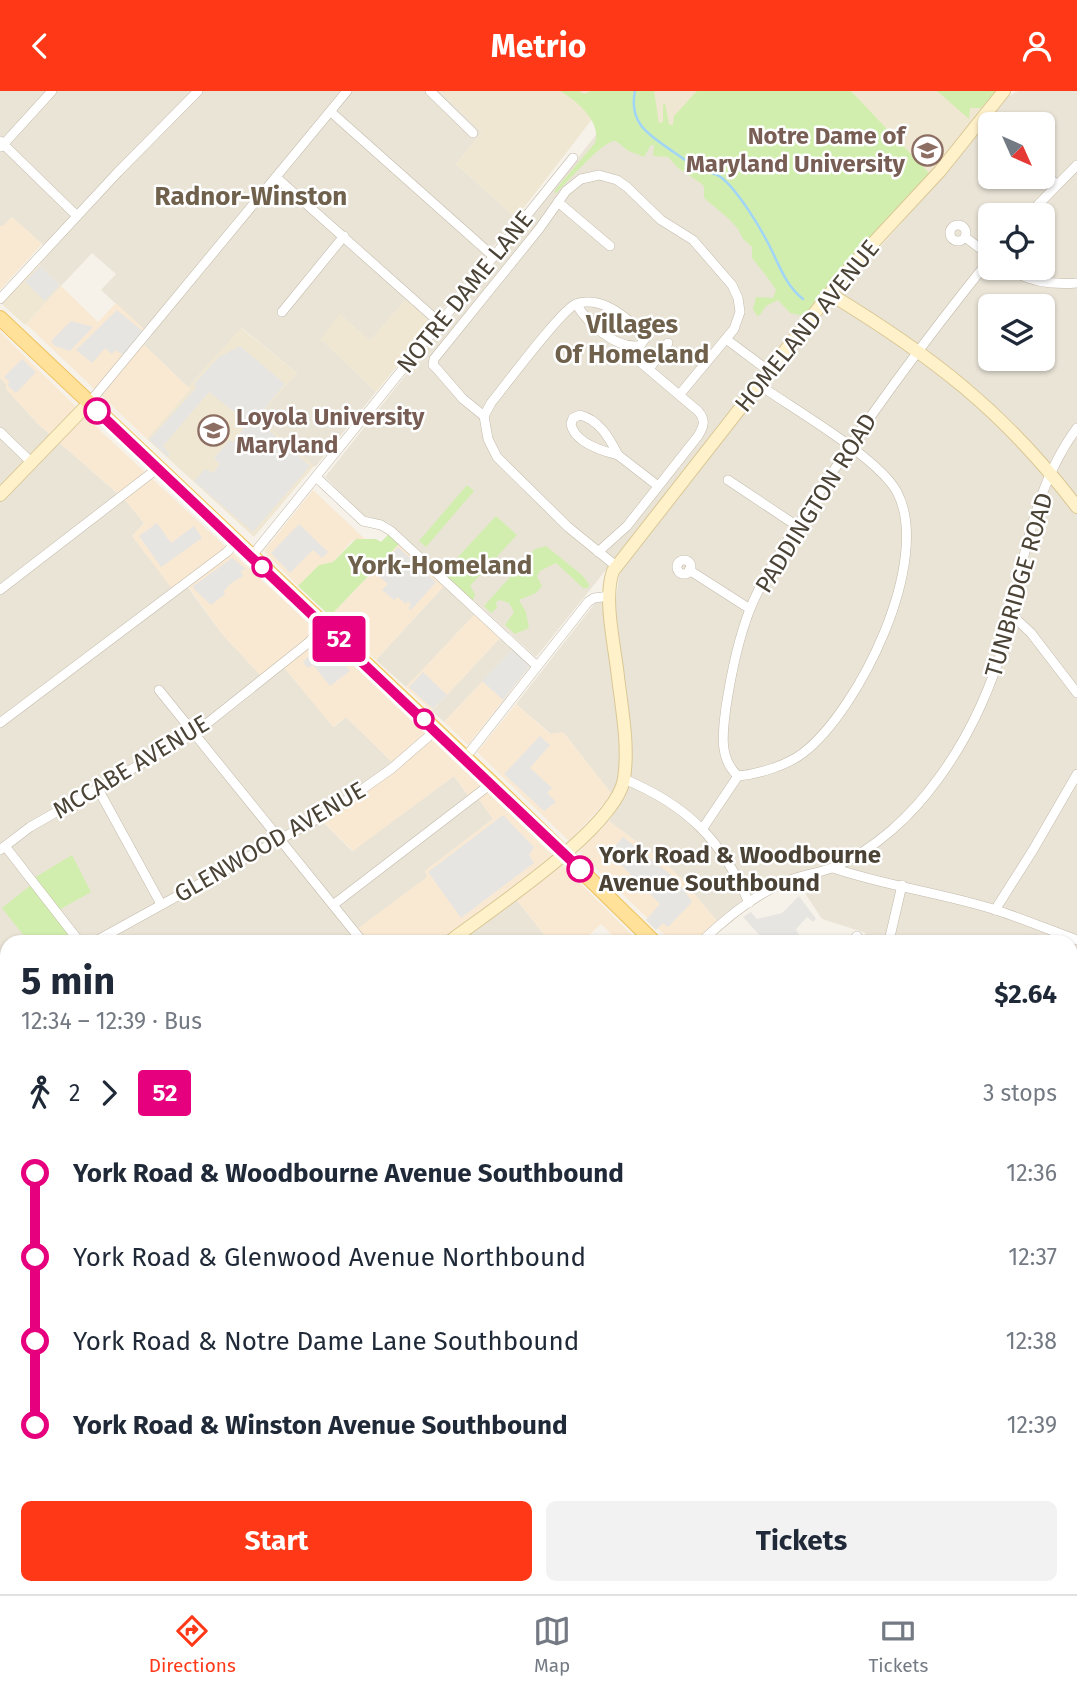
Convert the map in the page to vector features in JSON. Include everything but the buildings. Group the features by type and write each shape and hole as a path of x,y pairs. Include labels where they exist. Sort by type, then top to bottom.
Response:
{"main road":[{"path":"0,318 492,783 647,935"}],"street":[{"path":"52,91 1,144 77,216"},
{"path":"0,299 198,91"},
{"path":"0,495 89,403 348,91"},
{"path":"430,91 473,133"},
{"name":"HOMELAND AVENUE","path":"616,566 830,293 940,171 1004,91"},
{"path":"331,112 494,257"},
{"name":"NOTRE DAME LANE","path":"251,557 573,158"},
{"path":"1040,203 1077,165"},
{"path":"484,416 463,398 433,365 434,359 574,183 594,175 608,177 627,187 661,220 693,240 732,285 741,305 738,321 726,339 680,394"},
{"path":"276,177 440,323"},
{"path":"558,202 610,246"},
{"path":"282,312 344,236"},
{"path":"965,237 978,247"},
{"name":"PADDINGTON ROAD","path":"738,776 726,762 724,722 733,662 750,609 797,526 849,447 918,350 978,272"},
{"path":"1036,280 1077,283"},
{"path":"830,293 918,350 1001,418 1052,474 1077,507"},
{"path":"459,935 565,854 617,799 624,779 623,718 610,596 611,576 616,566 598,552 539,500 497,457 488,439 484,416 491,403 555,324 576,304 594,302 618,313 647,336 638,347 638,359 680,394 700,414 704,424 698,436 620,534 607,541 598,552"},
{"path":"576,304 589,321 614,341 628,347 638,347"},
{"path":"726,339 769,371"},
{"path":"649,369 668,343"},
{"path":"703,828 738,776 756,773 803,753 843,708 881,642 893,609 906,548 904,508 890,481 849,447 758,384"},
{"path":"618,455 596,422 580,415 573,418 571,424 574,433 590,444 618,455 658,486"},
{"name":"TUNBRIDGE ROAD","path":"708,935 749,902 783,883 833,867 857,854 892,829 937,781 980,709 1014,617 1015,595 1042,495 1077,428"},
{"path":"0,432 32,464"},
{"path":"0,590 158,468"},
{"path":"316,477 363,521 384,526 391,531 537,666"},
{"path":"728,480 797,526"},
{"path":"0,723 227,552 236,542"},
{"path":"690,570 750,609"},
{"path":"465,758 588,601 610,596"},
{"path":"1014,617 1031,633 1077,694"},
{"name":"MCCABE AVENUE","path":"2,848 30,827 195,733 308,643 324,625"},
{"path":"159,690 357,935"},
{"name":"GLENWOOD AVENUE","path":"107,935 278,839 303,828 361,792 436,730"},
{"path":"995,910 1077,774"},
{"path":"624,779 667,800 703,828 732,867 749,902"},
{"path":"333,905 492,783"},
{"path":"98,789 161,904"},
{"path":"2,848 74,935"},
{"path":"833,867 859,877 902,885 995,910 1063,935"},
{"path":"890,935 902,885"}],"shaded area":[{"path":"0,91 440,91 482,132 456,164 516,218 432,323 406,299 370,341 341,315 321,339 376,392 315,467 263,423 261,413 297,373 242,328 188,387 144,345 151,336 101,290 116,274 92,253 61,286 39,265 50,251 12,217 4,226 0,226"},
{"path":"440,91 720,91 662,149 600,109 516,218 456,164 482,132"},
{"name":"Notre Dame of Maryland University","path":"851,91 998,91 978,112 930,174"},
{"path":"1018,91 1077,91 1077,935 864,935 866,933 822,919 793,875 748,898 717,921 665,863 609,821 620,805 564,733 551,734 516,704 596,602 616,600 623,566 831,302 942,178 978,132 978,189 1055,189 1055,112 994,112 1005,98"},
{"path":"611,116 735,196 814,303 536,657 395,528 387,522 362,515 325,477"},
{"path":"12,217 42,244 0,290 0,226"},
{"path":"39,265 61,286 25,325 2,304"},
{"path":"40,266 60,285 45,301 25,282"},
{"path":"61,286 98,322 116,303 144,329 138,339 190,389 147,439 26,324"},
{"name":"Loyola University Maryland","path":"406,299 432,323 376,392 321,339 340,314 370,341"},
{"path":"117,310 144,332 124,356 116,350 112,354 105,348 92,363 76,350"},
{"path":"71,321 93,327 70,351 55,346 51,341"},
{"name":"Loyola University Maryland","path":"241,328 297,373 262,413 263,422 314,466 254,537 147,439 190,389 188,387"},
{"path":"0,332 105,435 463,766 632,935 612,935 601,924 589,935 544,935 512,894 457,935 356,935 353,932 427,877 425,871 493,819 476,795 471,799 454,776 353,851 317,816 394,764 346,717 333,727 281,664 263,678 222,634 185,582 173,590 132,536 144,523 125,500 38,424 6,389 6,384 0,378"},
{"name":"Loyola University Maryland","path":"240,346 285,384 260,414 262,424 310,466 253,532 194,481 205,469 213,473 220,464 214,458 229,440 233,442 248,423 209,392 163,446 170,455 168,457 149,440 197,387 194,384 219,357"},
{"path":"22,359 36,372 16,393 8,386 9,381 4,377"},
{"path":"0,378 6,384 7,390 38,424 125,500 144,523 132,536 184,582 222,634 263,678 281,664 334,727 346,717 394,764 318,817 352,851 454,776 470,798 476,795 493,819 425,871 428,877 367,935 0,935"},
{"path":"313,490 365,539 351,542 333,562 319,565 298,586 264,551"},
{"path":"157,523 171,543 194,526 202,538 161,567 139,536"},
{"path":"299,524 328,552 322,558 313,550 290,573 271,553"},
{"path":"399,544 445,585 376,660 330,616"},
{"path":"398,547 436,582 411,610 408,608 411,605 408,601 406,604 398,597 394,600 382,590 388,584 375,573"},
{"path":"232,558 246,569 241,571 243,576 230,584 224,591 225,594 211,605 193,586"},
{"path":"445,585 476,613 406,687 376,660"},
{"path":"476,613 501,637 432,711 406,687"},
{"path":"501,637 514,648 444,722 432,711"},
{"path":"315,646 327,648 335,656 337,654 350,671 330,686 313,665 308,668 303,662"},
{"path":"514,648 531,665 468,745 444,722"},
{"path":"514,648 531,665 503,700 482,681"},
{"path":"423,672 447,695 433,709 409,687"},
{"path":"516,704 550,734 563,732 611,793 569,841 477,752"},
{"path":"540,736 550,745 530,768 552,788 547,793 556,802 544,811 504,774"},
{"path":"503,815 534,847 529,855 534,863 461,918 428,872"},
{"path":"609,821 665,863 717,921 702,935 665,935 579,852"},
{"path":"623,837 674,877 692,902 668,927 663,923 656,930 646,920 660,904 609,853"},
{"path":"512,894 544,935 457,935"},
{"path":"799,896 816,919 813,922 807,917 796,929 799,935 760,935 743,917 751,912 757,919 782,913"}],"green space":[{"path":"560,91 579,91 584,94 591,91 654,91 659,123 663,122 665,103 669,124 673,125 674,116 697,91 851,91 930,174 840,269 804,316 790,313 778,300 766,306 757,316 753,309 756,297 773,298 776,290 752,258 752,247 729,219 704,198 702,184 678,168 668,157 653,156 654,145 651,145 644,157 615,141 610,142 555,194 555,190 595,143 596,135 595,127 586,113 574,100"},
{"path":"937,91 996,91 981,108 970,108 969,119"},
{"path":"467,485 474,491 426,547 419,541"},
{"path":"496,516 517,535 470,586 475,594 473,601 443,573"},
{"path":"389,534 399,544 330,616 298,586 319,565 333,562 356,539 376,539 381,542"},
{"path":"546,546 582,575 589,584 588,588 583,588 556,563 540,571 537,576 542,586 536,593 519,600 526,612 529,628 515,634 505,625 514,612 509,603 500,600 496,602 497,608 491,613 484,606 535,549"},
{"path":"72,855 91,892 59,910 34,878"},
{"path":"31,885 69,935 23,935 2,908"}],"waterway":[{"path":"635,91 635,113 643,128 689,163 716,174 728,184 742,200 765,237 787,281 803,299"}],"bus line":[{"name":"52","path":"97,411 580,869"}],"place":[{"name":"Notre Dame of Maryland University","path":"928,150"},
{"name":"Loyola University Maryland","path":"213,431"},
{"name":"York Road & Woodbourne Avenue Southbound","path":"580,869"}],"district":[{"name":"Radnor-Winston","path":"251,196"},
{"name":"Villages Of Homeland","path":"632,338"},
{"name":"York-Homeland","path":"440,565"}]}
